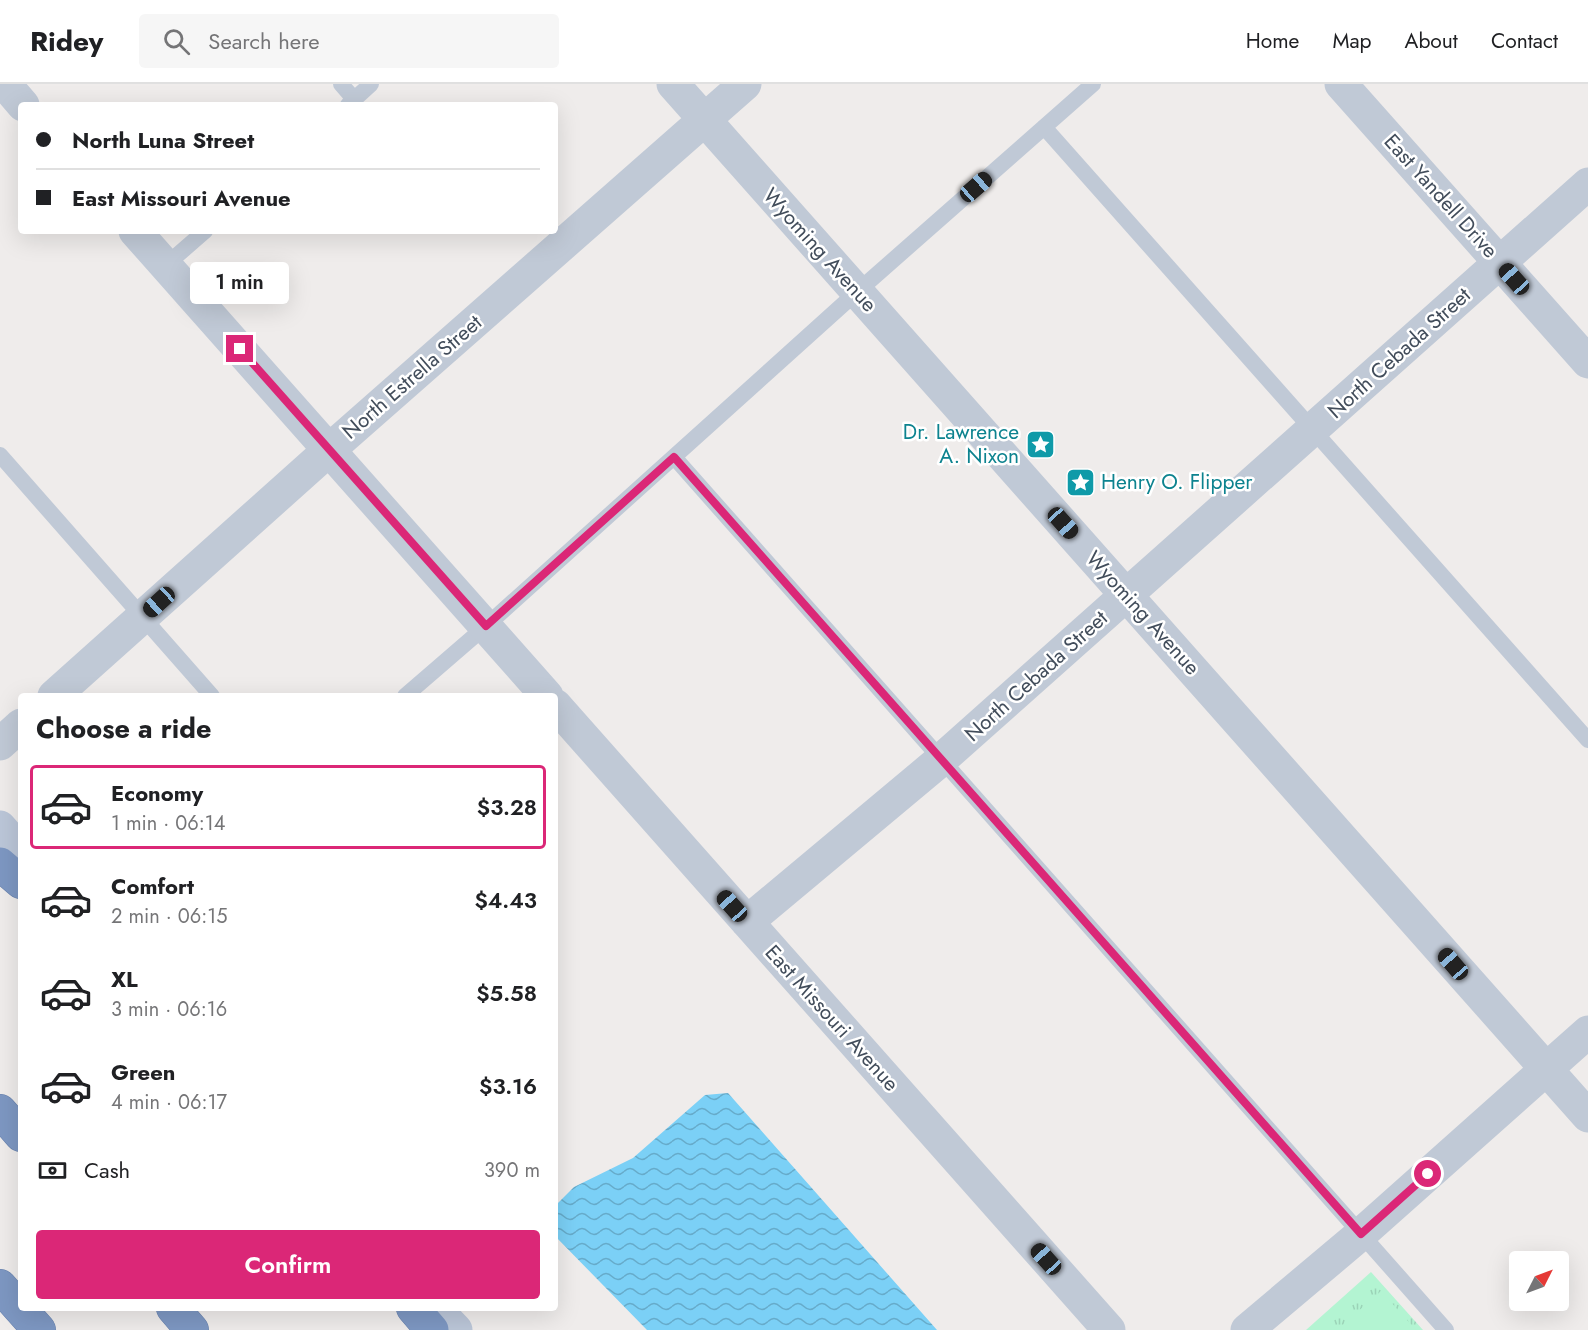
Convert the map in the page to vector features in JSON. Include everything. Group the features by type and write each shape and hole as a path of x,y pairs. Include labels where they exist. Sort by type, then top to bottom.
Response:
{"highway":[{"path":"0,864 18,879"},
{"path":"0,1111 18,1132"},
{"path":"0,1286 18,1306"},
{"path":"22,1311 39,1330"},
{"path":"176,1311 192,1330"},
{"path":"416,1311 432,1330"}],"main road":[{"path":"0,827 18,848"},
{"path":"438,1311 456,1330"}],"street":[{"path":"5,84 20,102"},
{"name":"Wyoming Avenue","path":"673,84 1588,1116"},
{"name":"North Estrella Street","path":"57,693 329,450 745,84"},
{"name":"East Yandell Drive","path":"1341,84 1588,362"},
{"name":"North Cebada Street","path":"747,922 942,759 1588,183"},
{"path":"138,234 544,693"},
{"name":"East Missouri Avenue","path":"558,708 1109,1330"},
{"path":"1247,1330 1361,1234 1588,1032"}],"lane":[{"path":"341,84 351,102 371,84"},
{"path":"408,693 858,291 1094,84"},
{"path":"1044,128 1588,740"},
{"path":"166,265 202,234"},
{"path":"0,455 209,693"},
{"path":"674,457 1446,1330"}],"green space":[{"path":"1371,1272 1423,1330 1306,1330"},
{"path":"1381,1291 1416,1330 1337,1330"}],"water":[{"path":"728,1093 937,1330 647,1330 558,1239 558,1203 574,1187 633,1158 705,1095"}],"place":[{"name":"Dr. Lawrence A. Nixon","path":"1040,444"},
{"name":"Henry O. Flipper","path":"1080,482"}],"route":[{"path":"240,349 486,626 674,457 1361,1234 1428,1174"}]}
